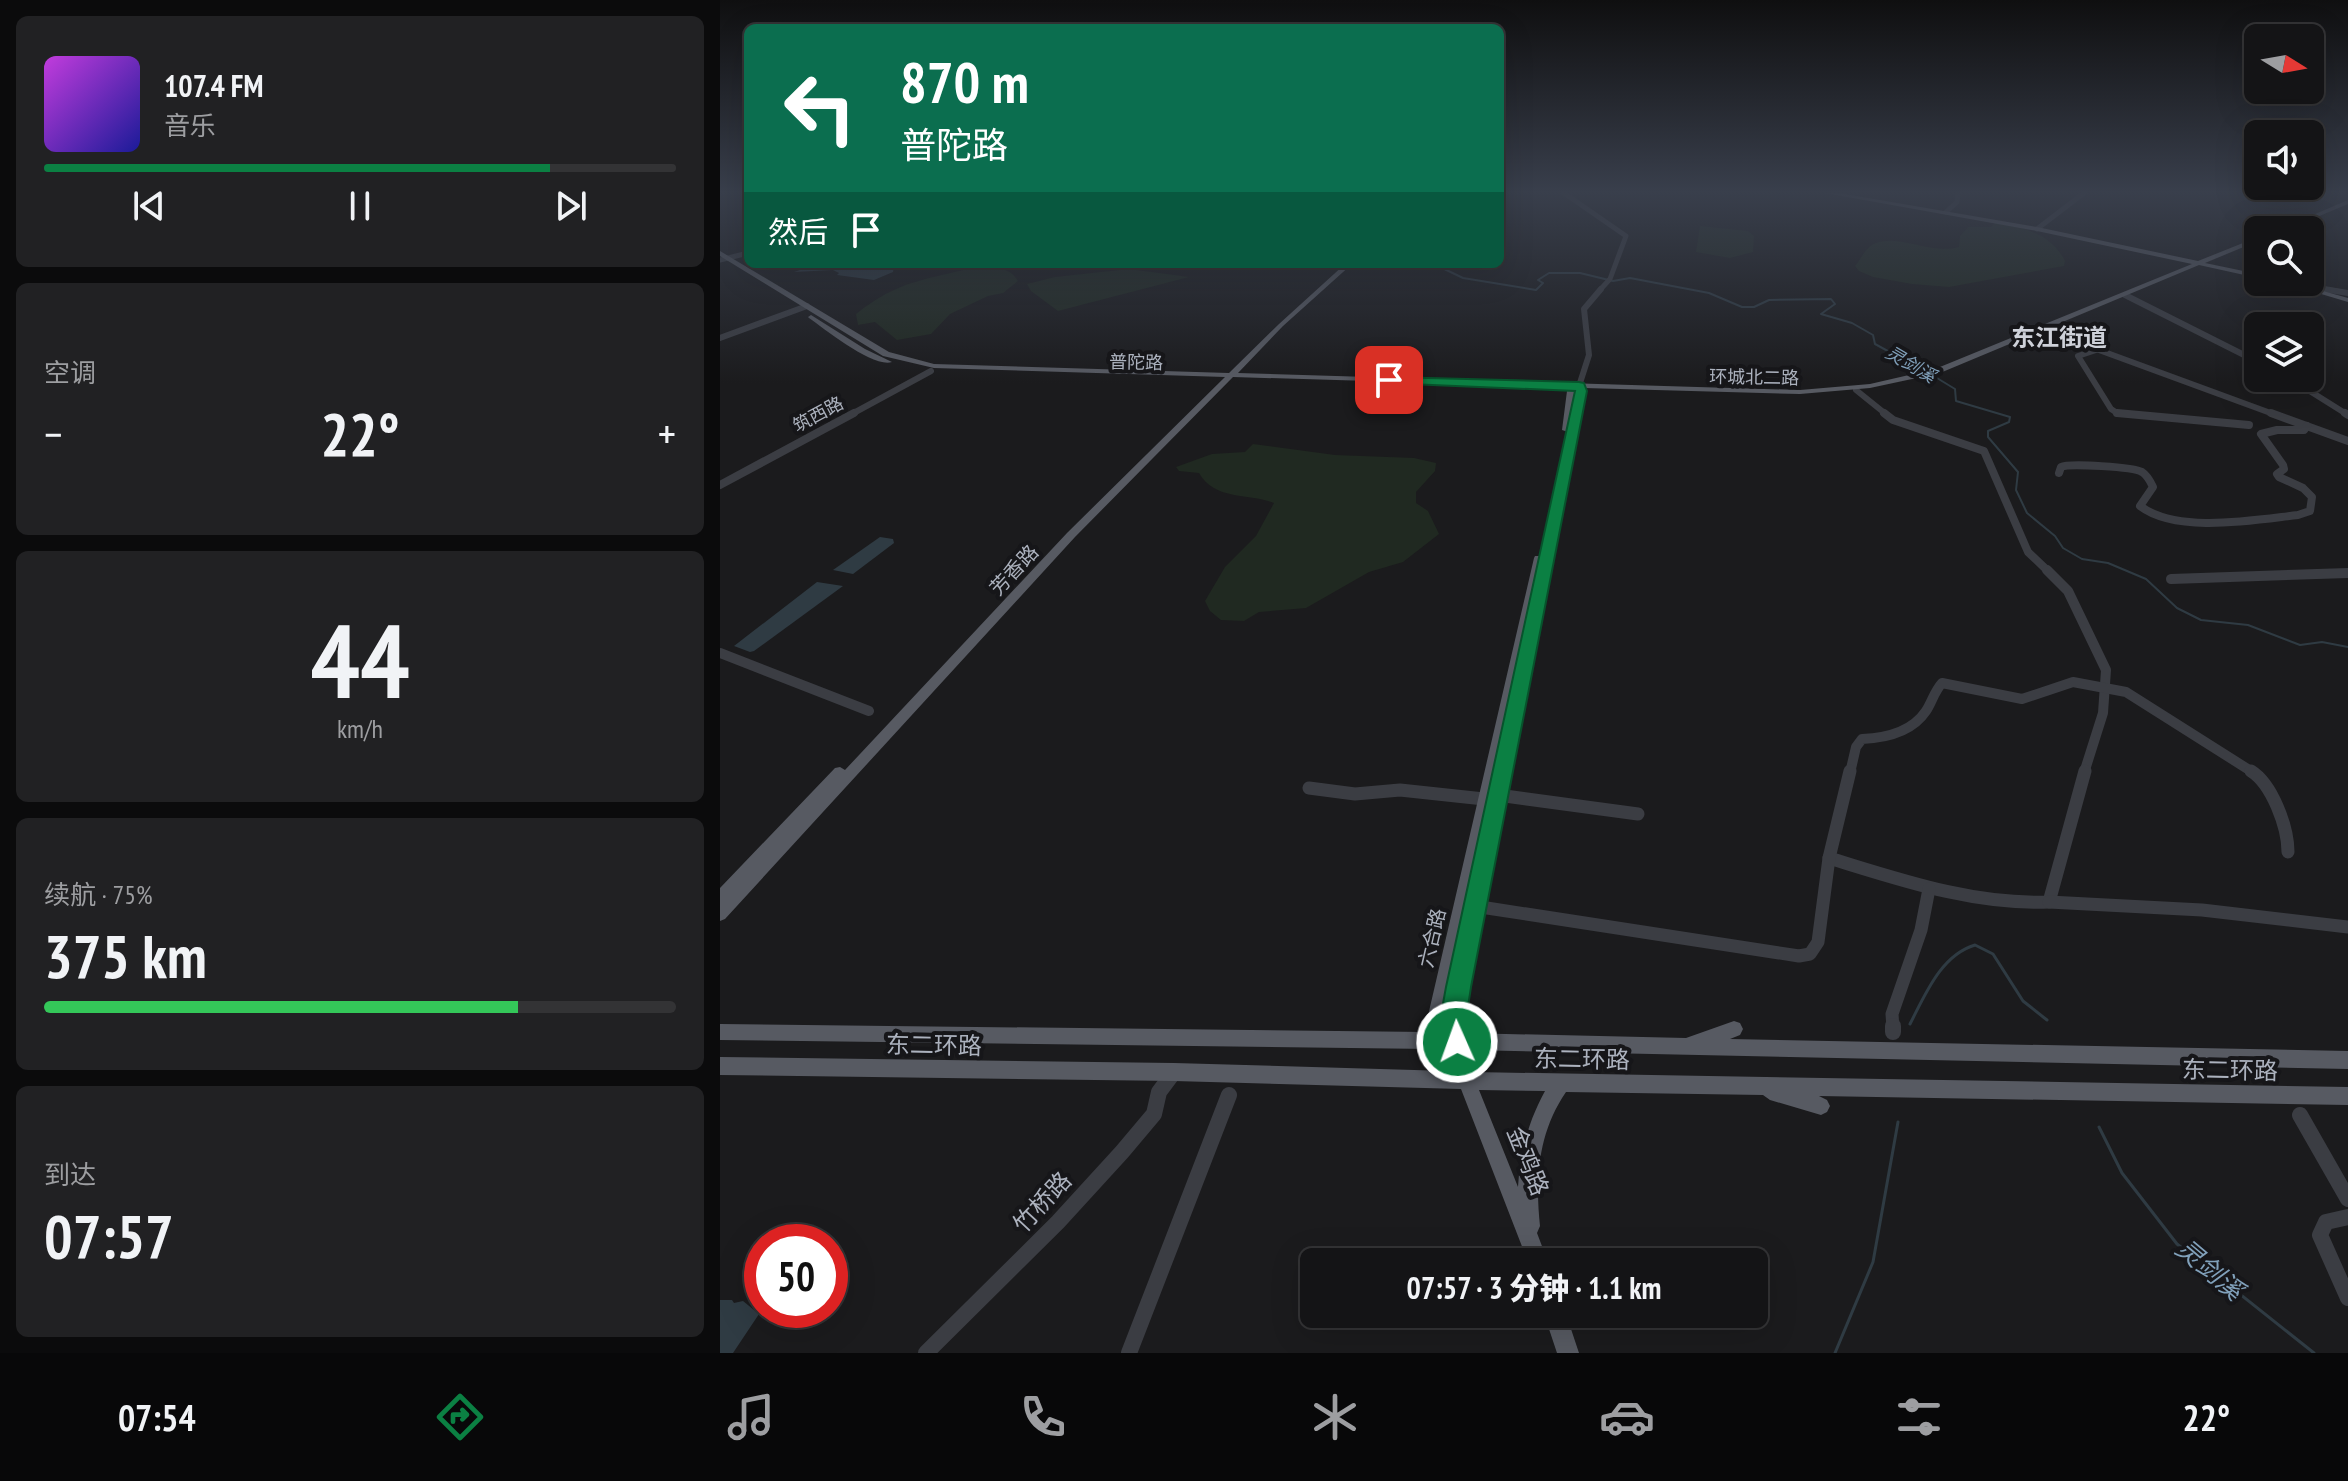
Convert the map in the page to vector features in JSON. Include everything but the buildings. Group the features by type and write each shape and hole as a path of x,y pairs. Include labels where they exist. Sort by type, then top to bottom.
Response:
{"main road":[{"path":"2165,256 2244,273"},
{"path":"1924,377 2220,256"},
{"name":"普陀路","path":"723,259 886,354 924,365 978,370 1577,389"},
{"name":"普陀路","path":"723,259 875,358 931,371 1224,378"},
{"name":"芳香路","path":"720,898 1052,547 1339,268"},
{"name":"芳香路","path":"720,914 1071,535 1224,378 1344,268"},
{"path":"2324,292 2348,300"},
{"name":"环城北二路","path":"1577,389 1800,392 1870,386 1924,377"},
{"name":"环城北二路","path":"1577,389 1772,394 1856,390 1924,377"},
{"name":"六合路","path":"1435,1041 1441,985 1490,798 1577,389"},
{"name":"六合路","path":"1466,1080 1453,1020 1490,798"},
{"path":"1682,1048 1734,1029"},
{"name":"东二环路","path":"720,1032 1435,1041 2348,1060"},
{"path":"1435,1041 1466,1080"},
{"name":"东二环路","path":"720,1066 2348,1096"},
{"name":"金鸡路","path":"1466,1080 1533,1248"},
{"path":"1535,1248 1528,1195 1531,1147 1538,1118 1561,1083"},
{"path":"1756,1086 1821,1106"},
{"path":"1560,1328 1568,1353"}],"street":[{"name":"六合路","path":"1577,389 1589,355 1584,309 1609,281 1618,256"},
{"path":"2324,289 2348,293"},
{"path":"2127,295 2244,355"},
{"path":"720,338 807,306"},
{"path":"2052,327 2069,339 2096,350 2348,441"},
{"path":"2096,350 2078,356 2111,409 2117,413 2249,425"},
{"name":"筑西路","path":"720,485 931,371"},
{"path":"1856,390 1893,420 1984,451 2028,552 2068,591 2096,643 2106,670 2107,687 2092,754 2070,817 2049,902"},
{"path":"2311,392 2348,415"},
{"path":"2059,473 2061,467 2072,462 2097,468 2119,466 2139,470 2149,478 2153,487 2140,506 2147,514 2157,517 2204,522 2298,515 2310,511 2312,497 2303,488 2279,477 2277,474 2284,469 2283,465 2261,434 2266,431 2304,430 2307,426"},
{"path":"2171,579 2348,573"},
{"path":"720,653 869,711"},
{"path":"1474,906 1799,956 1810,954 1818,942 1829,858 1856,747 1862,739 1899,734 1925,711 1934,691 1942,683 2022,699 2073,682 2126,692 2261,777 2274,798 2288,852"},
{"path":"1309,788 1355,794 1412,791 1490,798 1505,796 1638,814"},
{"path":"1829,858 1929,889 2021,903 2202,910 2348,927"},
{"path":"1893,1032 1892,1014 1921,930 1929,889"},
{"name":"竹桥路","path":"926,1353 1058,1222 1122,1152 1154,1114 1159,1092 1174,1072"},
{"path":"1129,1353 1229,1095"},
{"path":"2300,1115 2348,1199"},
{"path":"2348,1217 2326,1222 2320,1235 2348,1298"}],"shaded area":[{"path":"1862,256 2062,256 2065,261 2064,266 1949,287 1873,277 1855,266"},
{"path":"806,268 894,268 893,272 874,280 837,275 839,273 833,270 794,272"},
{"path":"971,268 1005,270 1018,281 1003,293 988,296 950,314 931,334 897,340 875,322 858,325 856,314 886,294 913,283"},
{"path":"1129,269 1189,277 1058,311 1031,291 1027,284 1055,277"},
{"path":"1253,444 1335,455 1414,458 1436,463 1435,471 1416,492 1416,503 1428,511 1439,534 1403,562 1369,572 1306,608 1259,612 1244,621 1221,620 1210,611 1205,601 1225,567 1256,536 1274,503 1223,492 1206,482 1199,473 1179,471 1176,467 1212,454 1245,452"},
{"path":"880,537 893,539 894,543 853,574 833,570"},
{"path":"817,582 843,586 754,651 734,646"},
{"path":"720,1300 743,1301 744,1328 750,1328 733,1353 720,1353"}],"waterway":[{"name":"灵剑溪","path":"1442,268 1463,278 1536,290 1543,283 1538,280 1549,273 1580,273 1613,281 1630,278 1709,293 1742,307 1754,307 1769,300 1831,299 1835,304 1821,314 1852,323 1873,335 1875,344 1926,372"},
{"name":"灵剑溪","path":"1932,375 1955,389 1956,401 2010,417 2009,422 1988,431 1988,437 2018,472 2016,490 2027,513 2055,536 2063,548 2082,559 2108,563 2146,579 2177,608 2201,620 2248,625 2300,645 2322,642 2348,647"},
{"name":"灵剑溪","path":"1910,1024 1943,967 1963,950 1975,945 1993,954 2023,1001 2047,1020"},
{"name":"灵剑溪","path":"1835,1353 1873,1262 1898,1122"},
{"name":"灵剑溪","path":"2099,1127 2122,1173 2177,1244 2314,1353"}],"district":[{"name":"东江街道","path":"2059,337"}],"route":[{"path":"1389,380 1579,386 1581,391 1458,987 1453,1020 1457,1042"}]}
